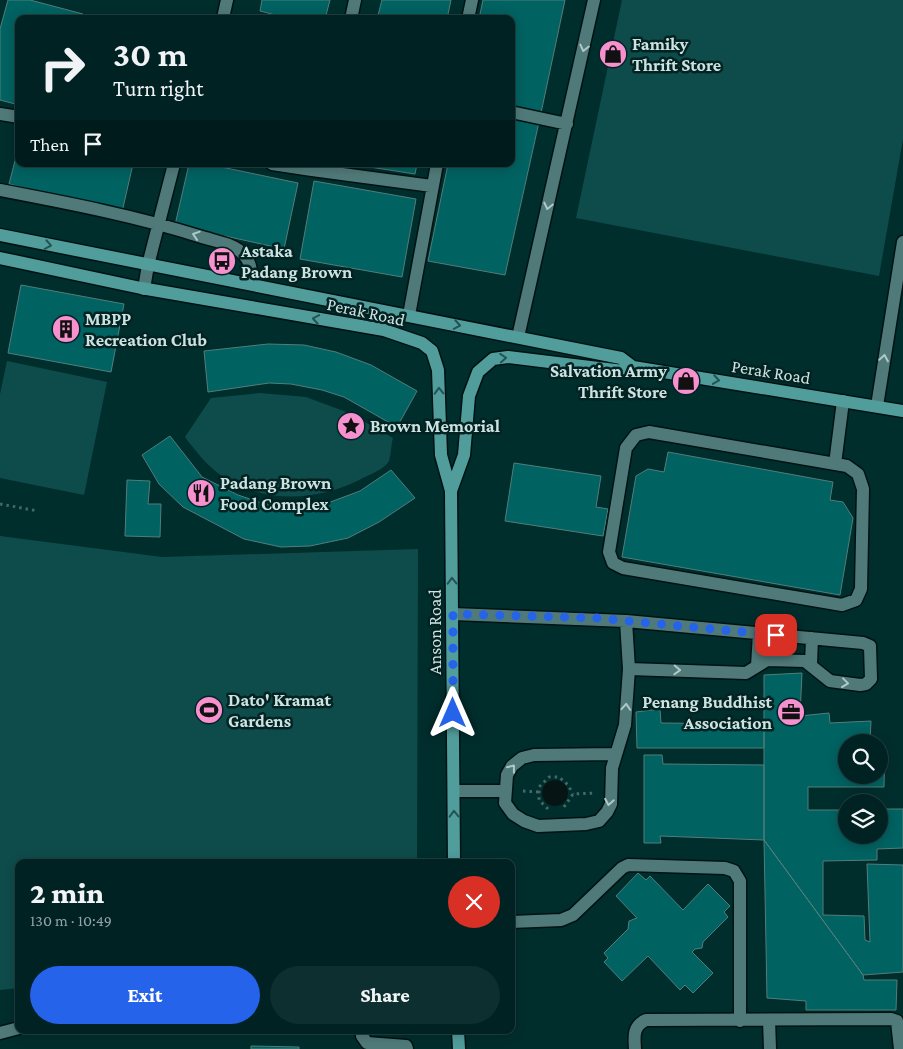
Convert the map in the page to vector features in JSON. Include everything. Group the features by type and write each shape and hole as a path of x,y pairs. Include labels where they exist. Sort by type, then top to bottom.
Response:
{"main road":[{"name":"Perak Road","path":"0,235 621,358 633,367 903,411"},
{"path":"0,258 144,289"},
{"name":"Perak Road","path":"144,289 384,330 422,343 432,351 438,370 442,455 451,491"},
{"name":"Perak Road","path":"451,491 464,455 469,396 478,372 493,359 508,357 623,371 633,367"},
{"name":"Anson Road","path":"451,491 454,859"},
{"path":"458,1034 459,1049"}],"street":[{"path":"226,15 227,0"},
{"path":"351,15 355,0"},
{"path":"469,15 472,0"},
{"path":"518,337 594,0"},
{"path":"515,113 567,124"},
{"path":"0,114 15,116"},
{"path":"144,289 148,265 173,167"},
{"path":"312,167 432,186"},
{"path":"409,315 436,167"},
{"path":"1,194 159,223 228,245 244,254 252,272 251,284"},
{"path":"877,406 903,242"},
{"path":"835,464 844,401"},
{"path":"649,432 835,464 847,466 858,474 863,489 861,589 856,600 842,605 623,568 613,563 609,552 626,448 636,435 649,432"},
{"path":"453,614 626,621 863,643 870,646 870,679 866,684 860,685 830,681 805,661 767,660 746,672 628,669"},
{"path":"615,754 534,755 522,758 512,766 507,775 505,803 513,814 524,822 538,826 586,824 599,821 611,804 612,768 625,725 628,669 626,621"},
{"path":"757,666 759,633"},
{"path":"811,664 812,638"},
{"path":"454,791 505,791"},
{"path":"515,922 561,920 573,914 622,868 628,865 725,868 734,871 740,880 740,1020"},
{"path":"635,1049 634,1033 639,1023 646,1020 890,1019 897,1021 900,1029 900,1049"},
{"path":"769,1020 770,1049"},
{"path":"0,1033 15,1029"},
{"path":"362,1034 362,1049"},
{"path":"362,1034 367,1043 406,1046 407,1049"}],"path":[{"path":"0,504 38,511"},
{"path":"559,776 568,785 573,794 563,808 549,809 540,800 539,787 549,777 559,776"},
{"path":"573,794 611,793"}],"shaded area":[{"path":"622,0 903,0 903,139 879,276 576,218"},
{"path":"7,361 107,382 84,495 0,478 0,394"},
{"path":"260,393 306,397 349,413 393,438 389,461 379,470 350,484 314,495 278,496 242,487 213,469 185,437 211,398"},
{"name":"Dato' Kramat Gardens","path":"0,536 162,557 418,549 417,859 15,859 15,988 0,990"},
{"path":"555,780 564,784 568,793 564,802 555,806 546,802 542,793 546,784"}],"building":[{"path":"8,0 30,0 83,14 15,15 15,104 0,100 0,29"},
{"path":"262,0 330,0 326,15 276,15 260,11"},
{"path":"382,0 451,0 448,15 378,15"},
{"path":"483,0 565,0 541,113 515,107 515,15 480,15"},
{"path":"515,117 539,122 505,275 428,261 447,167 515,167"},
{"path":"15,161 15,167 132,167 122,212 9,184"},
{"path":"188,167 221,167 298,183 284,249 175,225"},
{"path":"370,167 416,167 415,174"},
{"path":"314,181 416,199 402,277 300,259"},
{"name":"MBPP Recreation Club","path":"21,285 124,304 111,372 8,353"},
{"path":"268,344 304,345 336,352 371,365 417,391 397,427 344,397 322,390 291,384 269,383 208,392 204,351"},
{"name":"Padang Brown Food Complex","path":"170,436 202,477 238,495 262,503 287,508 325,504 360,491 391,470 415,498 379,522 348,538 310,546 281,547 244,539 183,507 159,484 142,455"},
{"path":"668,452 833,482 830,500 843,502 853,518 840,595 622,557 636,476 648,469 664,472"},
{"path":"514,463 601,476 596,507 608,509 603,536 505,521"},
{"path":"127,480 150,481 148,504 161,504 160,537 125,536"},
{"path":"802,673 800,716 829,713 830,723 871,721 870,734 838,734 838,784 884,784 884,787 808,787 808,810 838,810 838,844 888,844 888,809 903,809 903,848 877,849 877,860 823,861 823,915 864,916 865,940 870,942 867,864 903,865 903,972 863,975 764,840 764,675"},
{"path":"660,709 661,723 764,724 764,748 637,748 636,712"},
{"path":"644,755 662,755 663,764 764,765 764,840 660,836 661,843 644,843"},
{"path":"764,840 863,975 864,980 897,980 896,1010 806,1010 806,1001 767,998"},
{"path":"638,873 646,880 650,876 683,910 708,884 730,906 724,912 728,917 703,942 702,948 695,949 692,952 713,973 693,993 685,985 680,990 648,956 622,981 604,962 608,958 604,953 628,929 629,921 637,918 616,896"},
{"path":"251,1046 299,1047 299,1049 251,1049"}],"place":[{"name":"Famiky Thrift Store","path":"613,54"},
{"name":"Astaka Padang Brown","path":"222,261"},
{"name":"MBPP Recreation Club","path":"66,329"},
{"name":"Salvation Army Thrift Store","path":"686,381"},
{"name":"Brown Memorial","path":"351,426"},
{"name":"Padang Brown Food Complex","path":"201,493"},
{"name":"Dato' Kramat Gardens","path":"209,710"},
{"name":"Penang Buddhist Association","path":"791,712"}],"route":[{"path":"453,713 453,614 482,613 596,618 776,635"}]}
